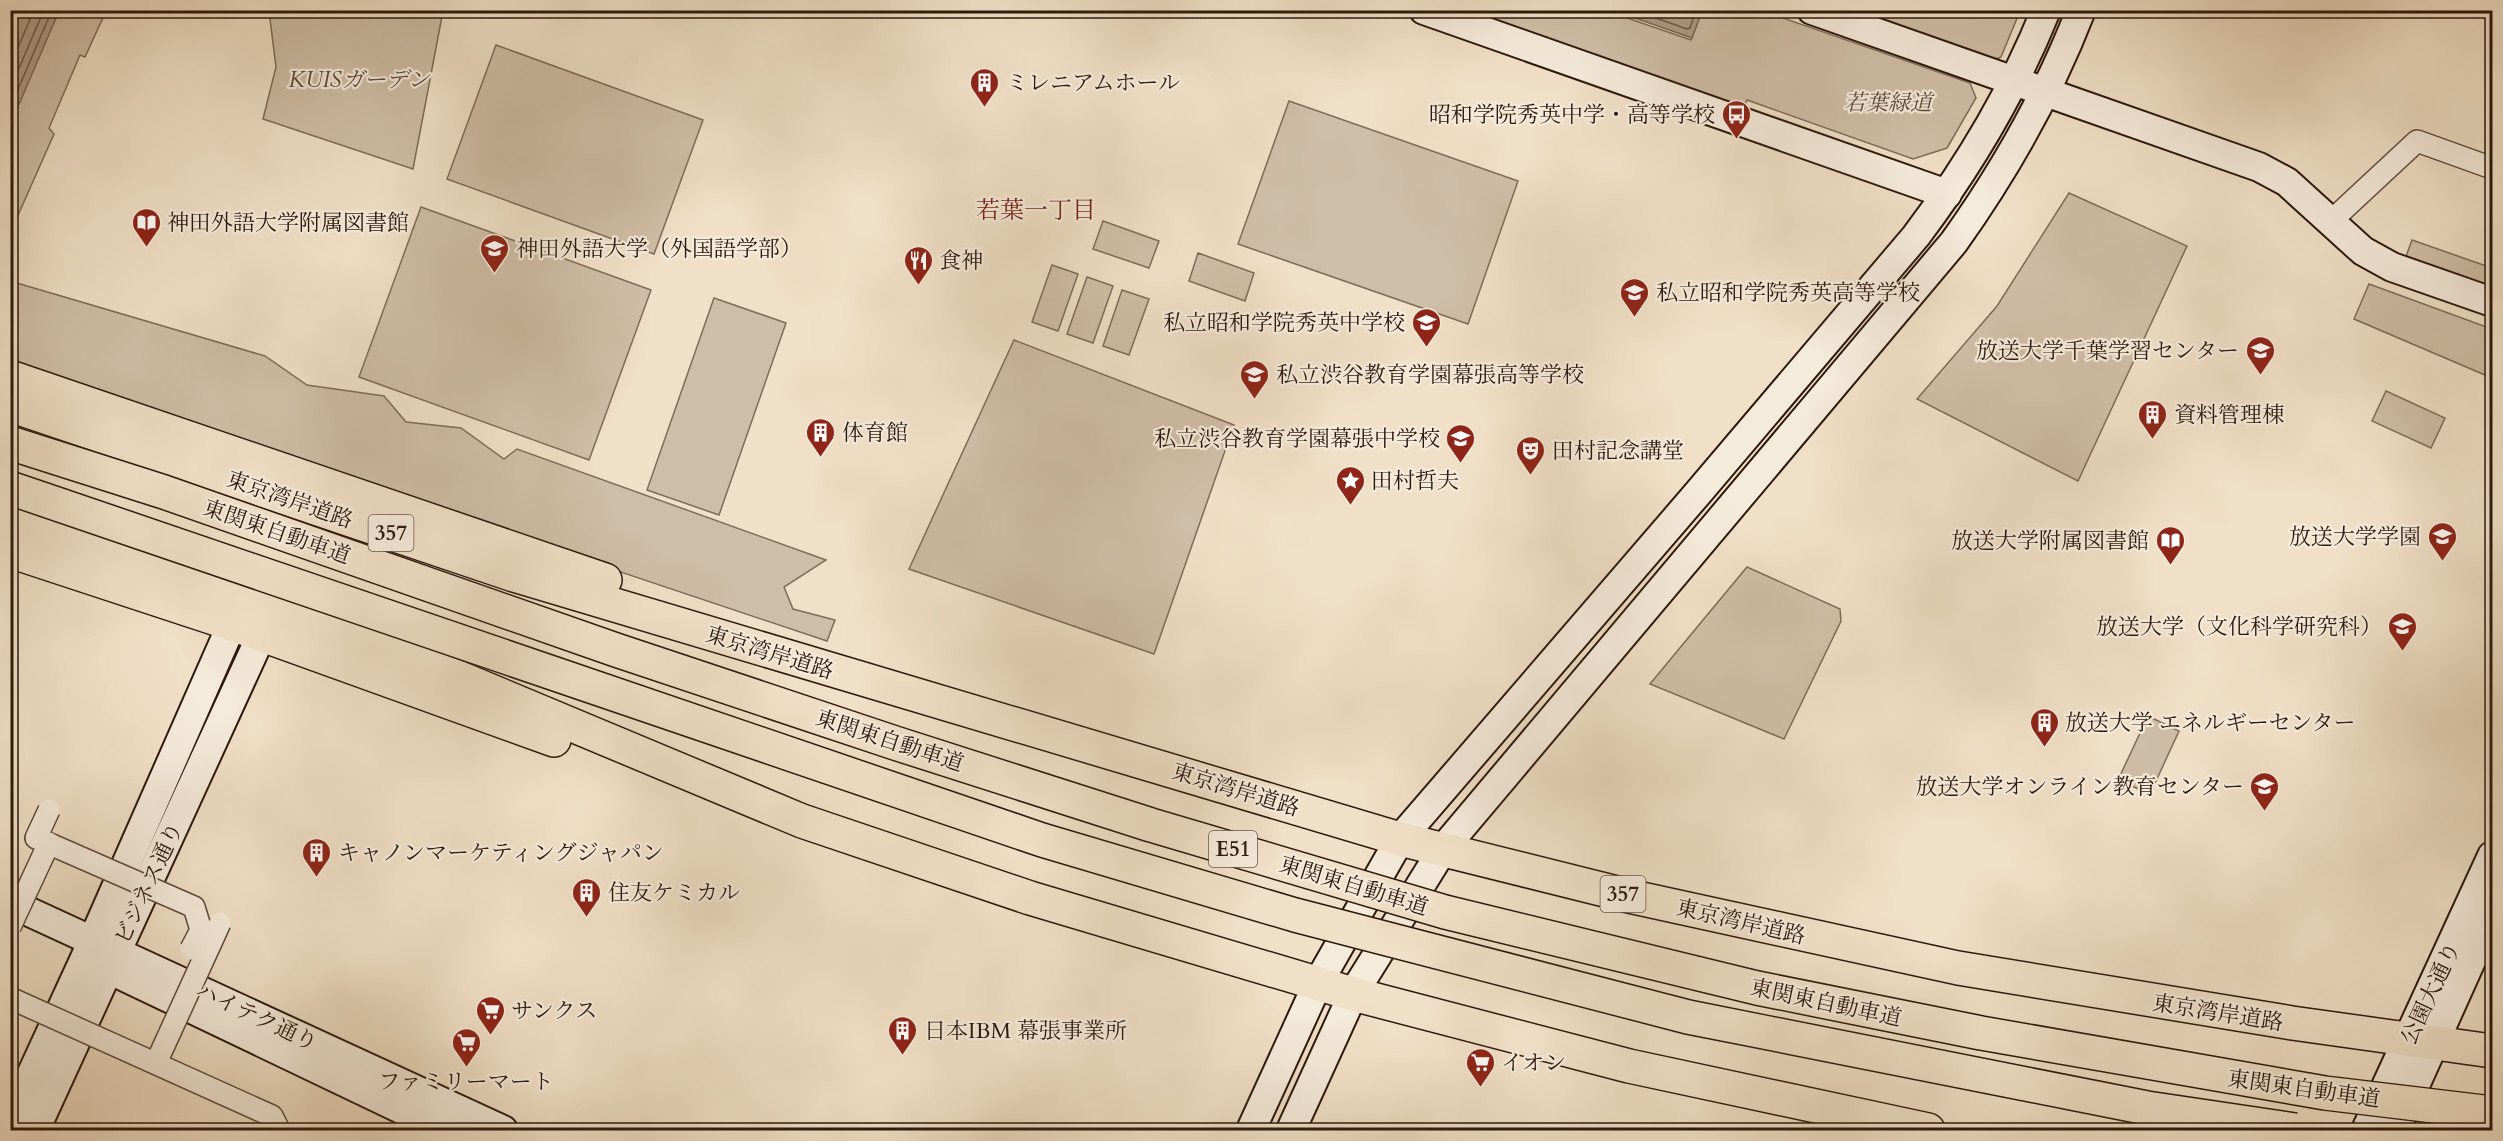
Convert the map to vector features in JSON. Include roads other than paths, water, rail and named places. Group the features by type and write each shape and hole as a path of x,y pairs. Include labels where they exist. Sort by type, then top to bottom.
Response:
{"highway":[{"path":"10,377 1130,757"},
{"name":"東京湾岸道路","path":"10,405 514,575 1400,839 1644,899 1958,968 2100,993 2493,1051"},
{"name":"東関東自動車道","path":"10,443 164,492 605,646 895,743 1152,825 1445,912 1756,988 1982,1033 2325,1093 2493,1113"},
{"name":"東関東自動車道","path":"10,488 1042,840 1295,915 1688,1017 2147,1108 2295,1131"},
{"path":"10,522 244,599 455,676 802,821 1030,898 1353,994 1629,1066 1928,1131"},
{"path":"10,551 246,630 690,788 756,802"}],"street":[{"path":"1424,10 1947,194"},
{"path":"1812,10 2259,167 2287,182 2363,251 2392,267 2493,302"},
{"path":"1251,1131 1318,983 1400,839 1916,236 1947,194 1993,122 2014,82 2046,10"},
{"path":"1291,1131 1353,994 1443,849 1954,242 2002,172 2062,60 2081,10"},
{"path":"2330,222 2417,141 2493,168"},
{"name":"ビジネス通り","path":"35,1131 101,955 246,630"},
{"path":"49,810 36,838 194,907 212,930"},
{"path":"10,925 49,843"},
{"name":"公園大通り","path":"2395,1131 2421,1042 2493,856"},
{"name":"ハイテク通り","path":"10,903 101,955 445,1131"},
{"name":"公園大通り","path":"2366,1131 2421,1042 2493,914"},
{"name":"ハイテク通り","path":"10,925 101,955 503,1131"},
{"path":"191,949 212,930"},
{"path":"156,1063 212,930"},
{"name":"ビジネス通り","path":"10,1121 101,955"},
{"path":"10,998 272,1116 279,1131"}],"water":[{"path":"10,11 59,11 11,123"},
{"path":"1615,11 1702,11 1692,38"}],"place":[{"name":"ミレニアムホール","path":"985,108"},
{"name":"昭和学院秀英中学・高等学校","path":"1736,140"},
{"name":"神田外語大学附属図書館","path":"146,248"},
{"name":"神田外語大学（外国語学部）","path":"495,274"},
{"name":"食神","path":"918,286"},
{"name":"私立昭和学院秀英高等学校","path":"1635,318"},
{"name":"私立昭和学院秀英中学校","path":"1426,348"},
{"name":"放送大学千葉学習センター","path":"2260,376"},
{"name":"私立渋谷教育学園幕張高等学校","path":"1255,400"},
{"name":"資料管理棟","path":"2153,440"},
{"name":"体育館","path":"821,458"},
{"name":"私立渋谷教育学園幕張中学校","path":"1461,464"},
{"name":"田村記念講堂","path":"1531,476"},
{"name":"田村哲夫","path":"1350,506"},
{"name":"放送大学学園","path":"2442,562"},
{"name":"放送大学附属図書館","path":"2170,566"},
{"name":"放送大学（文化科学研究科）","path":"2403,652"},
{"name":"放送大学 エネルギーセンター","path":"2044,748"},
{"name":"放送大学オンライン教育センター","path":"2265,812"},
{"name":"キャノンマーケティングジャパン","path":"317,878"},
{"name":"住友ケミカル","path":"587,918"},
{"name":"サンクス","path":"490,1036"},
{"name":"日本IBM 幕張事業所","path":"903,1056"},
{"name":"ファミリーマート","path":"466,1068"},
{"name":"イオン","path":"1480,1088"}],"district":[{"name":"若葉一丁目","path":"1036,210"}],"park label":[{"name":"KUISガーデン","path":"359,79"},
{"name":"若葉緑道","path":"1888,102"}]}
